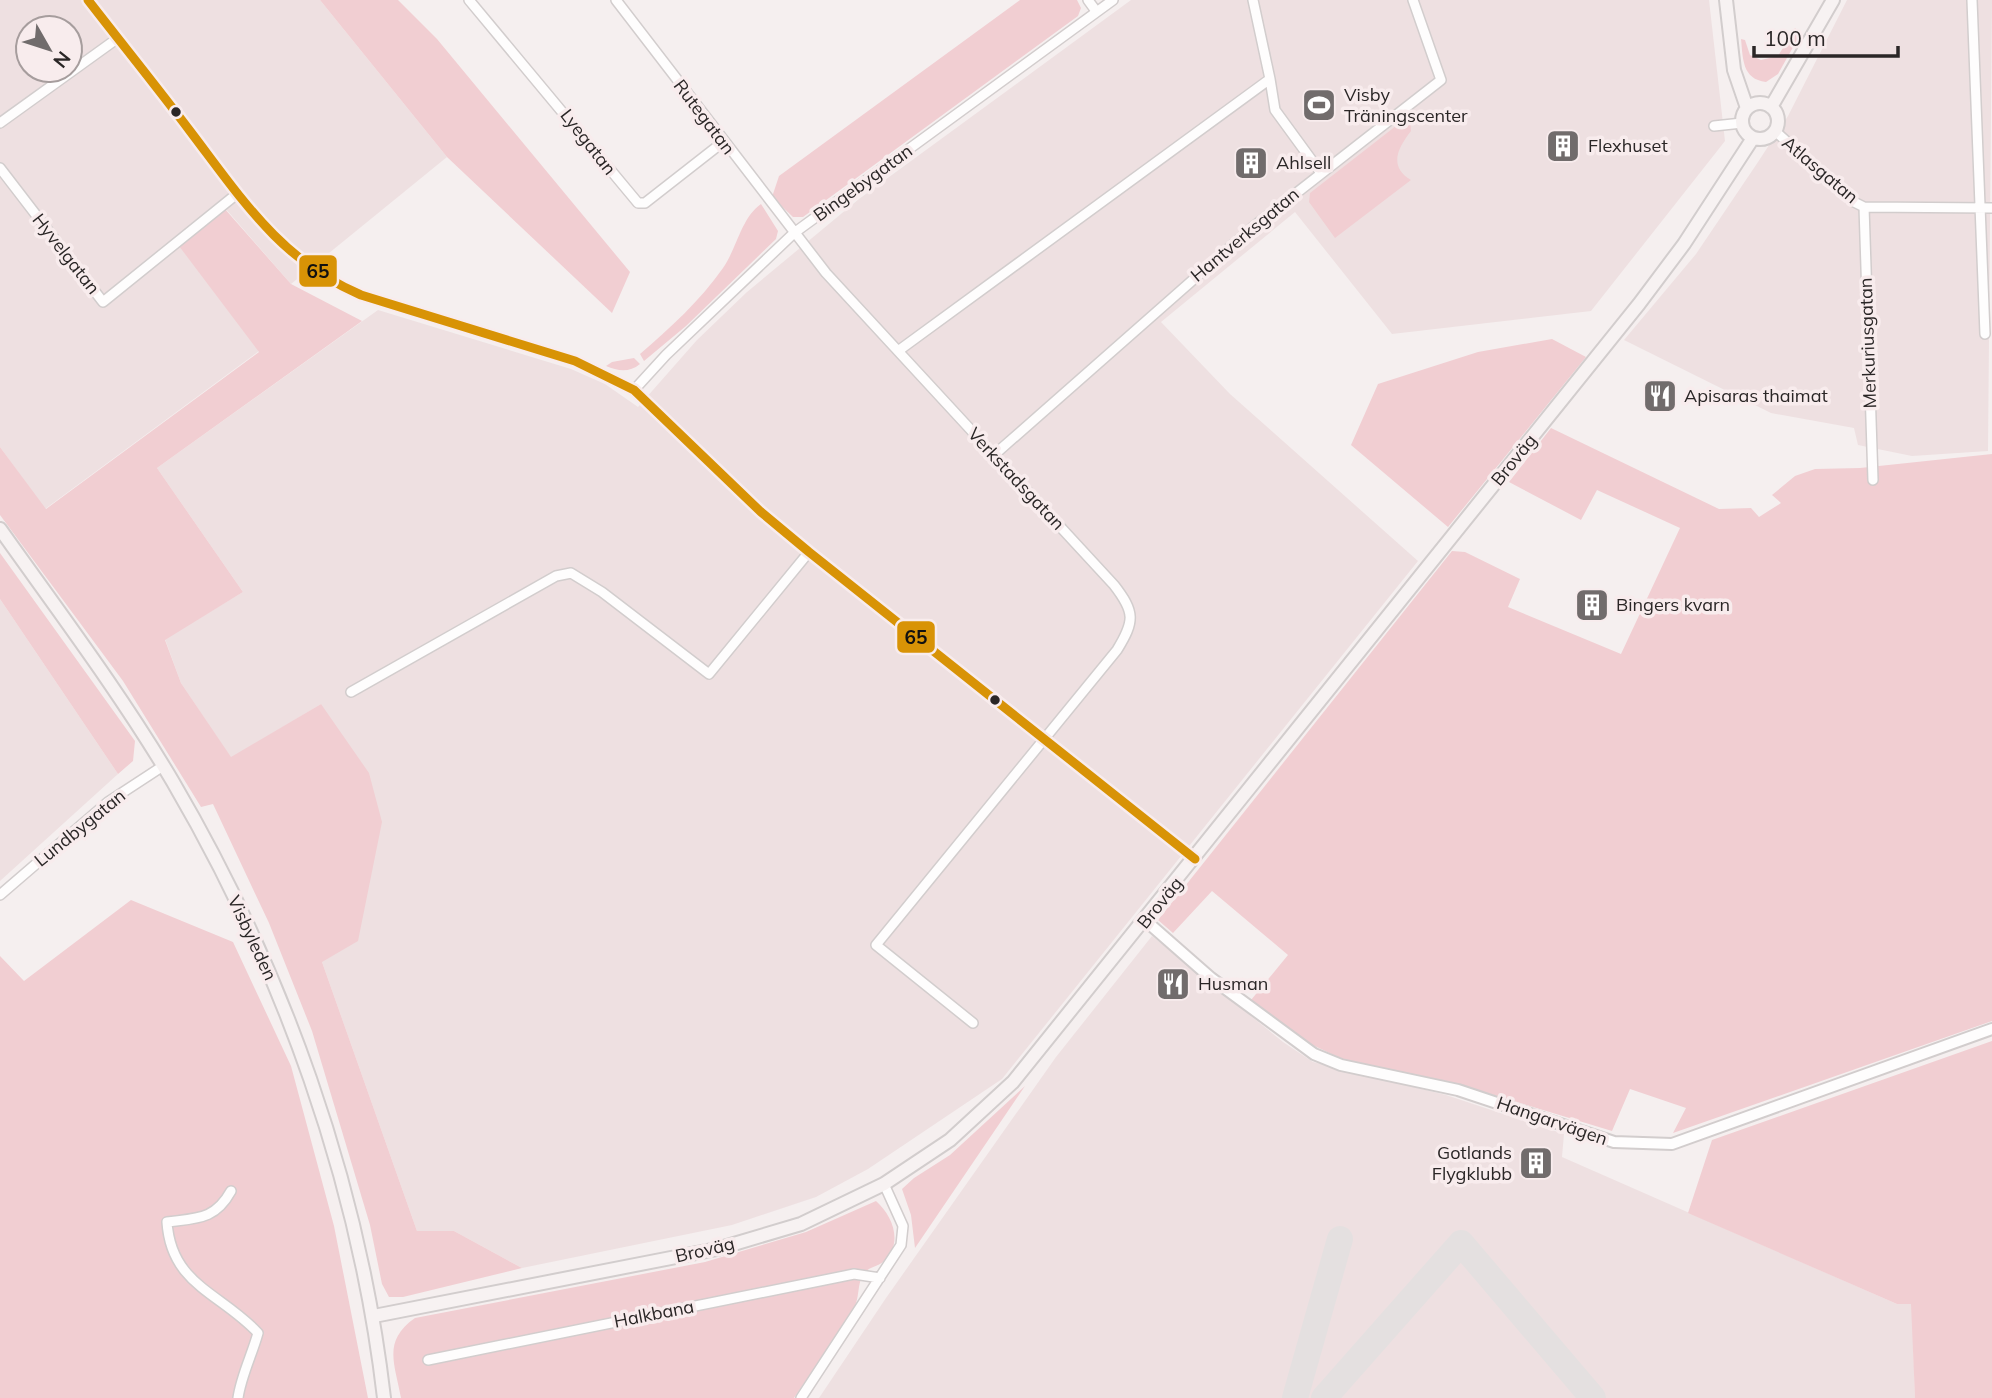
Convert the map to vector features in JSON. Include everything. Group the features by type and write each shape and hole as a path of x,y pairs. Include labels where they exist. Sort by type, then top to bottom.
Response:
{"main road":[{"path":"1726,0 1734,70 1747,108 1742,123 1746,133 1753,138 1765,139 1775,131 1778,118 1771,107 1757,103 1747,108"},
{"path":"1771,107 1832,0"},
{"name":"Broväg","path":"374,1316 717,1249 801,1224 884,1184 950,1140 1013,1082 1146,921 1658,279 1753,138"},
{"name":"Visbyleden","path":"0,529 114,690 163,766 241,912 294,1038 342,1182 359,1244 374,1316 384,1398"}],"street":[{"path":"88,0 281,245 336,285 575,361 634,390 761,512 1195,859"},
{"name":"Lyegatan","path":"470,0 638,203 645,203 723,142"},
{"name":"Rutegatan","path":"615,0 794,233"},
{"path":"1088,0 1096,11"},
{"name":"Bingebygatan","path":"634,390 666,355 794,233 1113,0"},
{"path":"1253,0 1275,110 1321,173"},
{"name":"Hantverksgatan","path":"994,455 1253,226 1441,80 1413,0"},
{"path":"1972,0 1985,334"},
{"path":"0,123 118,38"},
{"path":"898,351 1270,79"},
{"path":"1714,127 1742,123"},
{"name":"Atlasgatan","path":"1775,131 1854,202 1864,207 1980,205 1992,208"},
{"name":"Hyvelgatan","path":"0,168 103,302 238,193"},
{"name":"Merkuriusgatan","path":"1864,207 1873,480"},
{"name":"Verkstadsgatan","path":"794,233 1130,607 1129,632 1117,650 876,945 973,1023"},
{"path":"351,692 556,576 571,573 602,592 709,674 809,552"},
{"name":"Lundbygatan","path":"0,895 108,802 163,766"},
{"name":"Hangarvägen","path":"1146,921 1212,978 1314,1055 1341,1065 1458,1090 1614,1142 1672,1144 1992,1029"},
{"path":"801,1398 896,1255 904,1236 899,1215 884,1184"},
{"path":"231,1191 222,1208 202,1218 167,1223 168,1241 174,1257 194,1285 240,1314 258,1333 250,1361 240,1381 238,1398"},
{"name":"Halkbana","path":"428,1360 854,1274 880,1278"}],"shaded area":[{"path":"0,0 320,0 447,157 291,284 225,208 180,246 259,351 45,509 0,447"},
{"path":"320,0 398,0 437,39 630,272 612,313 447,157"},
{"path":"1020,0 1077,0 1081,8 1078,16 803,217 793,217 772,197 779,176"},
{"path":"1131,0 1709,0 1725,141 1591,311 1392,334 1295,212 1161,322 1230,394 1418,561 1002,1079 868,1169 816,1197 732,1225 522,1268 454,1231 417,1231 322,962 321,704 231,758 181,683 165,639 243,592 157,468 378,310 571,369 605,384 638,407 697,340 747,292 859,199"},
{"path":"1847,0 1992,0 1988,451 1912,456 1858,445 1854,428 1771,413 1624,340 1696,254 1758,162 1788,116"},
{"path":"1795,28 1801,33 1778,74 1766,82 1752,77 1745,67 1741,39 1745,40 1750,55 1761,60 1778,56"},
{"path":"1410,115 1411,131 1399,150 1397,163 1399,169 1411,180 1335,238 1309,202 1310,193"},
{"path":"761,204 778,231 776,239 686,326 644,361 640,354 684,314 714,280 728,260 744,225"},
{"path":"224,208 291,284 362,321 157,468 243,592 165,640 181,683 231,757 321,704 369,773 382,822 358,941 322,962 417,1231 454,1231 522,1268 403,1297 389,1297 382,1284 370,1225 312,1031 269,923 213,804 201,807 123,681 0,515 0,447 46,509 259,352 179,246"},
{"path":"1552,339 1586,357 1448,527 1351,445 1378,384 1478,352"},
{"path":"634,358 640,364 632,369 619,370 606,366 612,362"},
{"path":"1551,428 1719,509 1751,508 1759,517 1781,503 1772,495 1795,476 1815,469 1860,468 1992,454 1992,1021 1673,1133 1686,1108 1630,1089 1612,1131 1451,1082 1342,1059 1300,1039 1251,1000 1288,955 1212,891 1173,933 1158,920 1452,551 1465,552 1520,579 1508,607 1621,654 1680,528 1597,490 1581,520 1509,482"},
{"path":"0,553 135,741 133,761 118,774 0,599"},
{"path":"0,599 118,774 0,881"},
{"path":"131,900 233,942 291,1066 334,1226 368,1398 0,1398 0,956 24,981"},
{"path":"1152,936 1283,1042 1313,1062 1446,1095 1564,1134 1562,1157 1897,1304 1912,1304 1915,1398 819,1398 1056,1057"},
{"path":"1992,1041 1992,1398 1915,1398 1911,1304 1897,1304 1688,1213 1712,1140"},
{"path":"1025,1086 915,1248 911,1215 902,1189 950,1155"},
{"path":"876,1201 887,1214 894,1230 893,1247 883,1262 864,1273 851,1313 794,1398 401,1398 394,1364 394,1344 398,1335 415,1318 705,1262 806,1232"}],"taxiway":[{"path":"1295,1398 1340,1239"},
{"path":"1324,1398 1461,1243 1593,1398"}],"transit line":[{"name":"65","path":"88,0 245,203 285,246 308,264 361,295 575,361 634,390 761,512 1195,859"}],"place":[{"name":"Visby Träningscenter","path":"1319,105"},
{"name":"Flexhuset","path":"1563,146"},
{"name":"Ahlsell","path":"1251,163"},
{"name":"Apisaras thaimat","path":"1660,396"},
{"name":"Bingers kvarn","path":"1592,605"},
{"name":"Husman","path":"1173,984"},
{"name":"Gotlands Flygklubb","path":"1536,1163"}]}
